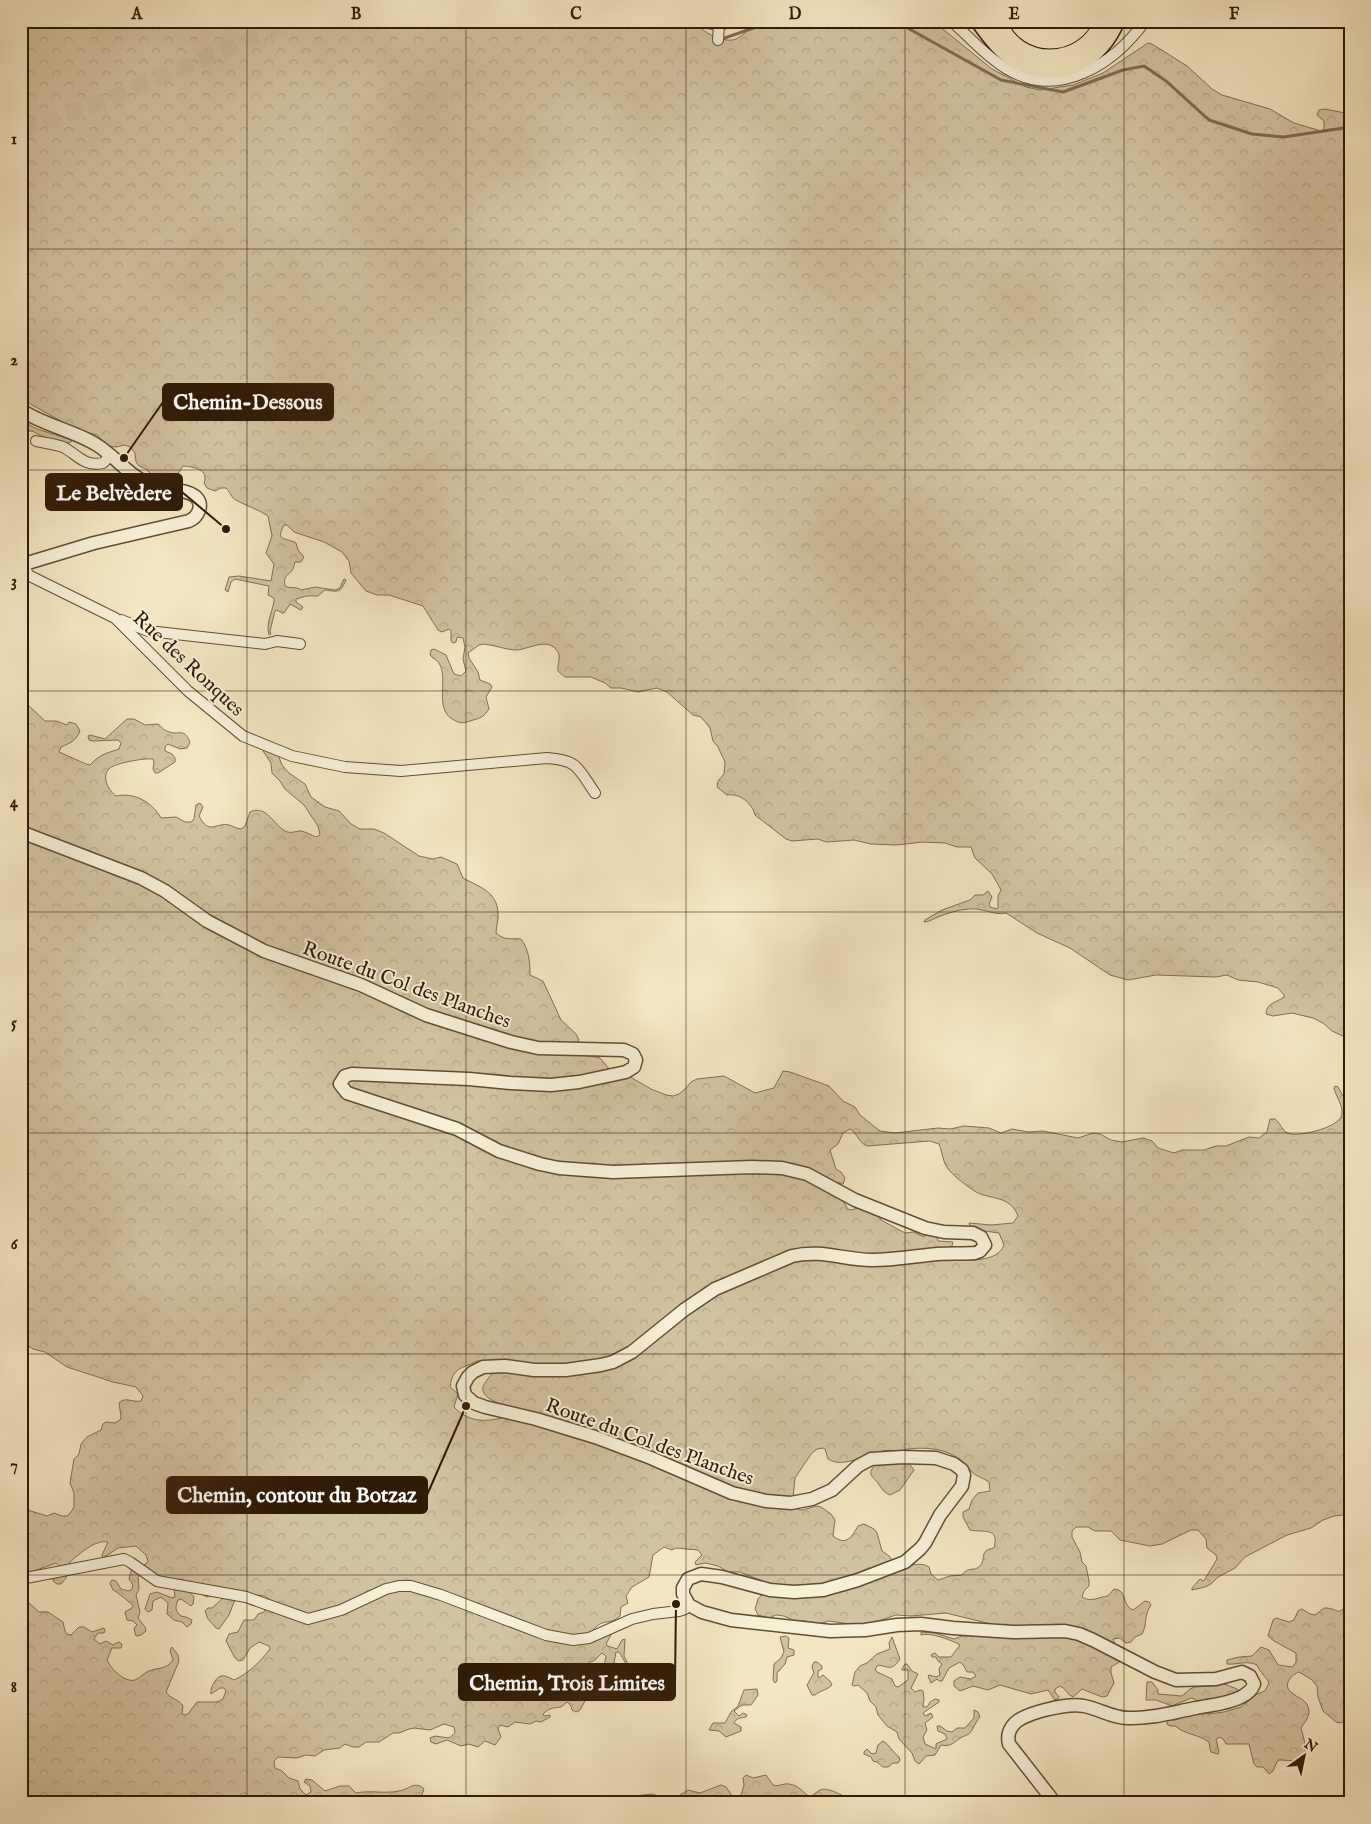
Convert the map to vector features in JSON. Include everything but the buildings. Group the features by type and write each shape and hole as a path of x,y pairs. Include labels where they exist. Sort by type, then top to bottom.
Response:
{"highway":[{"path":"979,21 997,44 1015,60 1030,67 1046,70 1064,68 1088,58 1107,39 1116,21"},
{"path":"997,21 1004,36 1020,51 1031,56 1049,59 1068,56 1084,48 1096,36 1104,21"}],"street":[{"path":"697,21 719,25 736,21"},
{"path":"951,21 987,54 1007,69 1031,78 1052,80 1071,78 1084,74 1108,60 1128,44 1146,21"},
{"path":"718,40 719,25"},
{"path":"21,410 39,421 91,441 151,486 184,492 194,496 200,504 197,515 185,523 100,542 24,562"},
{"path":"36,440 64,448 89,463 103,463 111,455"},
{"name":"Rue des Ronques","path":"24,562 28,575 116,618 188,691 240,734 292,756 345,767 402,771 547,758 561,759 574,764 595,793"},
{"path":"116,618 148,631 265,644 277,641 300,644"},
{"name":"Route du Col des Planches","path":"21,832 141,878 164,891 207,921 264,951 361,985 426,1015 519,1044 549,1049 624,1050 631,1052 636,1060 634,1067 626,1072 579,1082 551,1085 352,1074 345,1076 340,1084 347,1093 457,1129 500,1151 540,1164 559,1168 613,1172 752,1166 782,1168 807,1174 855,1200 916,1225 937,1232 973,1233 981,1237 985,1245 980,1252 975,1253 938,1254 872,1260 821,1253 802,1253 715,1289 684,1310 632,1352 613,1362 593,1367 566,1370 534,1370 494,1366 482,1368 473,1372 468,1377 463,1390 469,1399 478,1404 595,1437 651,1458 715,1486 757,1500 791,1503 812,1499 832,1490 864,1462 883,1458 936,1458 954,1464 962,1470 964,1475 962,1486 940,1515 925,1542 913,1556 899,1565 823,1590 794,1592 770,1590 722,1577 701,1574 688,1579 682,1588 689,1605"},
{"path":"21,1579 124,1560 130,1562 154,1580 176,1586 246,1597 308,1619 340,1610 386,1589 411,1586 441,1595 546,1635 573,1640 589,1638 632,1619 679,1611 689,1605 702,1612 731,1620 815,1630 866,1630 895,1625 921,1624 1005,1632 1065,1630 1093,1640 1170,1678 1216,1679 1242,1672 1250,1676 1254,1684 1240,1698 1178,1712 1127,1718 1109,1715 1092,1708 1077,1706 1044,1711 1020,1719 1010,1730 1008,1736 1009,1744 1056,1803"},
{"path":"1166,1803 1194,1801 1208,1803"}],"green space":[{"path":"21,21 695,21 707,33 725,40 731,40 742,35 757,21 933,21 992,69 1026,87 1040,90 1073,85 1103,73 1148,43 1187,66 1212,89 1222,95 1270,109 1294,123 1321,131 1324,129 1324,121 1317,115 1319,110 1325,109 1345,113 1349,109 1350,98 1350,1043 1343,1036 1313,1018 1292,1013 1273,1016 1266,1014 1266,1010 1270,1005 1284,997 1284,995 1278,988 1258,982 1238,980 1227,975 1216,977 1156,975 1128,980 1110,975 1070,948 1037,933 1006,913 1001,914 968,909 949,913 924,922 942,910 970,900 975,895 983,895 988,891 992,897 989,904 990,907 998,908 998,896 1001,890 992,874 975,858 971,847 923,842 896,845 871,844 854,840 826,842 818,839 792,841 786,839 755,815 745,800 741,797 727,795 717,787 718,781 724,774 725,762 713,741 710,728 701,717 693,715 667,692 657,688 638,692 611,688 591,677 565,677 558,671 558,652 549,645 543,644 514,650 483,644 468,653 480,680 490,684 492,687 486,697 489,709 483,716 467,722 463,723 454,720 447,714 444,707 442,670 439,663 430,655 431,650 434,649 446,655 454,674 461,676 466,671 463,659 465,647 463,638 457,637 456,642 453,643 451,641 451,631 449,629 442,632 438,630 423,606 389,595 377,595 366,591 351,573 349,561 342,552 324,542 294,532 287,525 284,525 281,530 281,537 296,543 298,550 304,557 301,562 295,562 293,569 285,577 285,586 301,590 315,587 335,590 340,588 344,579 346,580 338,591 325,590 318,596 306,596 296,599 296,602 303,607 301,610 290,604 284,613 275,611 271,634 269,635 268,625 274,598 268,595 269,586 235,579 231,582 228,592 225,590 229,577 239,576 271,581 274,564 266,553 272,536 268,516 234,499 226,488 215,491 207,488 204,483 204,475 196,468 183,466 175,478 168,473 162,476 153,476 146,469 139,466 136,462 135,453 130,447 125,445 107,446 97,435 77,430 21,397"},
{"path":"21,420 39,430 72,441 69,443 48,439 32,431 21,432"},
{"path":"21,696 45,721 56,721 67,725 69,722 76,724 80,731 77,737 61,747 59,752 90,765 100,756 119,749 121,743 118,740 93,741 89,740 88,736 105,739 127,719 134,719 145,725 158,724 171,733 185,734 190,742 187,748 180,749 168,744 165,747 165,751 172,754 175,762 158,773 155,773 153,769 153,759 118,764 107,771 108,787 116,796 136,797 153,807 161,818 176,817 185,822 191,822 194,819 196,805 200,803 203,807 199,816 209,827 231,825 241,829 245,826 250,812 256,810 265,813 287,832 301,831 316,837 320,835 318,826 304,805 285,789 272,773 271,763 263,751 265,750 278,755 282,765 289,773 305,784 311,797 325,807 339,811 351,824 360,829 374,829 384,833 419,856 433,859 441,857 457,864 463,878 481,887 494,900 498,916 496,933 505,938 521,939 526,947 530,975 543,981 561,1020 576,1034 579,1040 578,1050 580,1053 600,1058 612,1072 625,1074 666,1095 673,1096 679,1094 691,1082 697,1079 724,1076 755,1093 774,1088 783,1071 829,1086 843,1101 855,1107 860,1115 880,1131 895,1133 938,1128 950,1129 964,1126 989,1128 1001,1133 1012,1129 1028,1132 1043,1131 1078,1138 1093,1133 1122,1142 1143,1138 1152,1141 1158,1148 1174,1153 1182,1150 1204,1150 1216,1146 1226,1146 1249,1137 1259,1138 1267,1132 1270,1119 1275,1119 1286,1132 1291,1134 1312,1132 1328,1127 1340,1119 1342,1114 1335,1086 1338,1087 1350,1108 1350,1514 1334,1516 1323,1520 1311,1528 1287,1535 1245,1557 1235,1568 1218,1577 1211,1584 1192,1590 1200,1579 1203,1581 1205,1579 1217,1559 1216,1555 1207,1548 1206,1539 1198,1530 1191,1530 1162,1544 1150,1546 1120,1540 1111,1531 1095,1531 1088,1527 1076,1527 1072,1531 1072,1537 1080,1552 1082,1562 1086,1566 1089,1581 1089,1586 1084,1591 1082,1597 1092,1600 1108,1596 1114,1589 1121,1592 1129,1608 1133,1610 1145,1601 1151,1605 1142,1634 1135,1637 1131,1642 1126,1643 1120,1638 1113,1639 1121,1661 1111,1667 1114,1683 1107,1696 1102,1697 1082,1689 1073,1697 1060,1686 1055,1689 1059,1697 1057,1700 1054,1699 1048,1690 1031,1694 1000,1685 988,1690 973,1686 960,1691 954,1686 954,1681 960,1677 971,1679 976,1676 973,1672 967,1672 960,1662 949,1668 942,1681 937,1679 931,1683 928,1676 936,1677 940,1675 939,1669 942,1664 936,1657 931,1655 935,1653 939,1657 951,1657 960,1645 941,1637 921,1635 921,1632 935,1633 954,1639 962,1636 988,1635 991,1624 946,1613 911,1616 896,1615 875,1622 857,1625 829,1621 813,1624 776,1615 769,1618 758,1615 755,1609 758,1599 764,1592 765,1584 762,1581 740,1572 728,1572 718,1566 705,1563 696,1565 695,1562 702,1555 698,1550 676,1548 672,1550 664,1547 653,1555 649,1577 632,1587 626,1596 628,1603 621,1607 620,1616 613,1621 602,1623 595,1627 592,1632 613,1631 606,1644 617,1649 622,1640 625,1639 624,1656 634,1676 644,1680 652,1677 658,1683 652,1691 646,1690 636,1681 619,1652 616,1652 614,1663 607,1666 600,1677 596,1678 605,1662 606,1656 602,1653 595,1660 588,1663 583,1680 577,1688 582,1697 586,1699 580,1710 576,1712 572,1710 567,1702 561,1707 545,1712 544,1716 550,1715 550,1717 541,1722 536,1721 530,1724 515,1722 508,1727 500,1725 498,1729 501,1737 495,1745 485,1741 478,1747 469,1744 461,1746 447,1740 436,1744 431,1742 430,1738 435,1736 449,1738 455,1733 454,1727 444,1724 430,1730 414,1728 393,1733 379,1742 366,1742 359,1747 345,1744 340,1748 324,1750 315,1756 306,1755 297,1758 278,1757 274,1761 275,1768 282,1771 289,1778 298,1781 300,1789 306,1795 311,1792 310,1786 304,1782 306,1779 312,1780 325,1791 340,1786 349,1786 356,1793 394,1792 418,1785 424,1789 419,1803 21,1803 21,1606 28,1602 39,1612 48,1612 63,1622 67,1634 71,1635 79,1627 84,1627 92,1632 104,1628 104,1633 98,1633 94,1639 100,1644 106,1641 113,1645 119,1642 122,1644 121,1648 112,1648 107,1660 115,1671 127,1679 135,1680 149,1671 168,1665 173,1660 170,1650 172,1647 178,1655 179,1661 166,1692 183,1706 182,1713 184,1715 188,1714 197,1702 217,1702 223,1699 226,1691 224,1688 220,1688 211,1694 215,1681 223,1676 234,1680 254,1667 270,1649 269,1646 259,1642 250,1648 243,1660 239,1661 235,1658 226,1641 229,1634 238,1632 244,1620 254,1620 258,1614 264,1612 270,1600 265,1596 242,1593 234,1602 229,1615 219,1629 208,1619 205,1611 208,1608 212,1608 223,1598 224,1590 207,1597 203,1595 200,1586 188,1590 194,1597 191,1606 181,1599 177,1602 176,1609 179,1614 192,1620 191,1624 187,1627 167,1614 168,1603 161,1597 153,1601 152,1610 148,1612 145,1609 150,1594 157,1592 172,1598 175,1597 174,1587 152,1584 151,1577 143,1572 138,1577 139,1589 136,1595 140,1612 138,1618 146,1631 136,1636 134,1628 137,1625 133,1621 127,1620 125,1612 133,1606 113,1590 110,1583 112,1580 116,1581 121,1589 129,1591 132,1589 133,1585 129,1579 131,1571 146,1564 148,1561 146,1555 136,1546 118,1548 103,1558 102,1555 108,1542 93,1545 70,1562 66,1578 61,1584 53,1581 53,1578 61,1568 56,1563 31,1572 24,1569 25,1561 21,1559 21,1508 47,1516 54,1513 67,1516 74,1507 74,1493 70,1483 74,1459 79,1454 81,1444 87,1437 101,1430 106,1422 115,1423 120,1420 119,1403 121,1401 141,1401 143,1396 136,1387 113,1382 67,1367 45,1352 33,1349 21,1341","holes":["850,1129 867,1146 930,1141 939,1144 947,1167 958,1179 976,1192 1005,1201 1015,1209 1018,1216 1013,1223 991,1225 969,1223 970,1226 977,1230 999,1233 1004,1245 1001,1251 988,1258 972,1260 949,1258 944,1249 952,1246 953,1242 938,1241 936,1235 927,1232 924,1237 914,1232 905,1233 881,1220 875,1210 861,1207 848,1209 832,1189 838,1182 843,1184 845,1178 836,1169 830,1150 838,1144 843,1133","477,1361 487,1362 500,1371 494,1373 485,1383 483,1392 489,1398 506,1407 506,1413 502,1418 476,1420 465,1416 454,1407 458,1394 450,1387 453,1375 459,1369","927,1448 951,1454 965,1464 974,1474 989,1482 990,1491 978,1493 972,1500 969,1509 963,1512 963,1517 970,1530 992,1533 995,1541 994,1548 984,1553 982,1563 978,1568 966,1571 962,1575 938,1580 931,1574 929,1567 926,1565 914,1565 899,1570 889,1556 882,1551 874,1529 864,1524 858,1526 848,1539 838,1539 833,1536 835,1520 831,1514 816,1506 799,1510 796,1508 793,1498 795,1478 811,1454 817,1449 825,1449 828,1459 836,1462 854,1460 882,1451 891,1450 898,1452 886,1462 875,1465 871,1471 872,1477 890,1495 900,1490 914,1470 903,1450"]},
{"path":"1350,1603 1350,1719 1340,1723 1336,1722 1323,1711 1318,1697 1317,1686 1311,1679 1299,1672 1291,1677 1287,1686 1288,1689 1307,1704 1309,1711 1301,1728 1305,1753 1301,1761 1279,1760 1273,1771 1269,1774 1263,1767 1257,1767 1254,1764 1249,1744 1226,1744 1220,1737 1216,1739 1218,1754 1211,1752 1209,1742 1167,1724 1167,1721 1179,1719 1186,1714 1197,1703 1195,1699 1191,1698 1172,1706 1156,1700 1146,1700 1147,1682 1152,1682 1158,1690 1158,1694 1182,1696 1195,1687 1212,1686 1222,1683 1237,1689 1238,1692 1215,1699 1205,1699 1204,1707 1208,1714 1241,1707 1257,1694 1265,1691 1269,1683 1257,1665 1246,1663 1227,1664 1227,1660 1252,1656 1261,1647 1269,1650 1278,1665 1292,1667 1296,1663 1296,1653 1268,1636 1273,1620 1276,1618 1289,1622 1294,1620 1298,1611 1302,1609 1315,1615 1324,1608 1339,1611"},
{"path":"786,1636 789,1638 788,1648 794,1650 794,1655 787,1657 785,1664 777,1673 777,1681 775,1683 773,1680 774,1664 781,1658 784,1652 780,1637"},
{"path":"892,1637 900,1659 892,1667 878,1665 875,1669 877,1672 892,1679 895,1686 898,1687 908,1680 908,1670 902,1670 905,1664 907,1664 912,1671 918,1674 911,1688 915,1692 923,1691 923,1707 927,1707 935,1699 939,1700 939,1702 923,1713 925,1716 931,1713 933,1717 925,1723 927,1730 923,1737 925,1744 936,1749 936,1744 947,1739 945,1734 938,1731 937,1726 952,1732 957,1728 965,1728 974,1718 974,1710 978,1712 980,1717 969,1734 951,1745 941,1745 935,1755 926,1756 919,1764 899,1739 897,1732 887,1726 878,1715 876,1707 870,1701 867,1693 858,1685 852,1685 855,1672 860,1666 867,1663 877,1654 890,1649 889,1643"},
{"path":"814,1662 822,1666 822,1669 818,1671 819,1678 823,1675 832,1685 812,1695 807,1685 814,1673 812,1667"},
{"path":"757,1689 758,1695 751,1705 742,1705 734,1711 739,1716 743,1713 747,1715 737,1719 734,1723 741,1727 741,1731 726,1737 719,1731 709,1730 713,1723 725,1723 731,1712 738,1706 744,1690"},
{"path":"883,1741 899,1757 898,1763 883,1767 864,1754 867,1749 872,1754 876,1753 878,1745"},
{"path":"746,1775 753,1778 766,1775 773,1785 792,1785 798,1787 810,1797 823,1789 837,1793 854,1802 862,1799 867,1803 753,1803 741,1795 744,1785 743,1778"},
{"path":"721,1785 726,1787 737,1803 599,1803 605,1799 621,1800 633,1796 652,1794 672,1800 688,1790 700,1793"}],"waterway":[{"path":"719,40 774,21"},
{"path":"895,21 1001,80 1063,92 1123,70 1144,66 1166,81 1209,120 1252,134 1284,137 1350,127"}],"tunnel":[{"path":"21,131 91,106 292,21"}],"place":[{"name":"Chemin-Dessous","path":"124,458"},
{"name":"Le Belvèdere","path":"226,529"},
{"name":"Chemin, contour du Botzaz","path":"466,1406"},
{"name":"Chemin, Trois Limites","path":"676,1604"}]}
